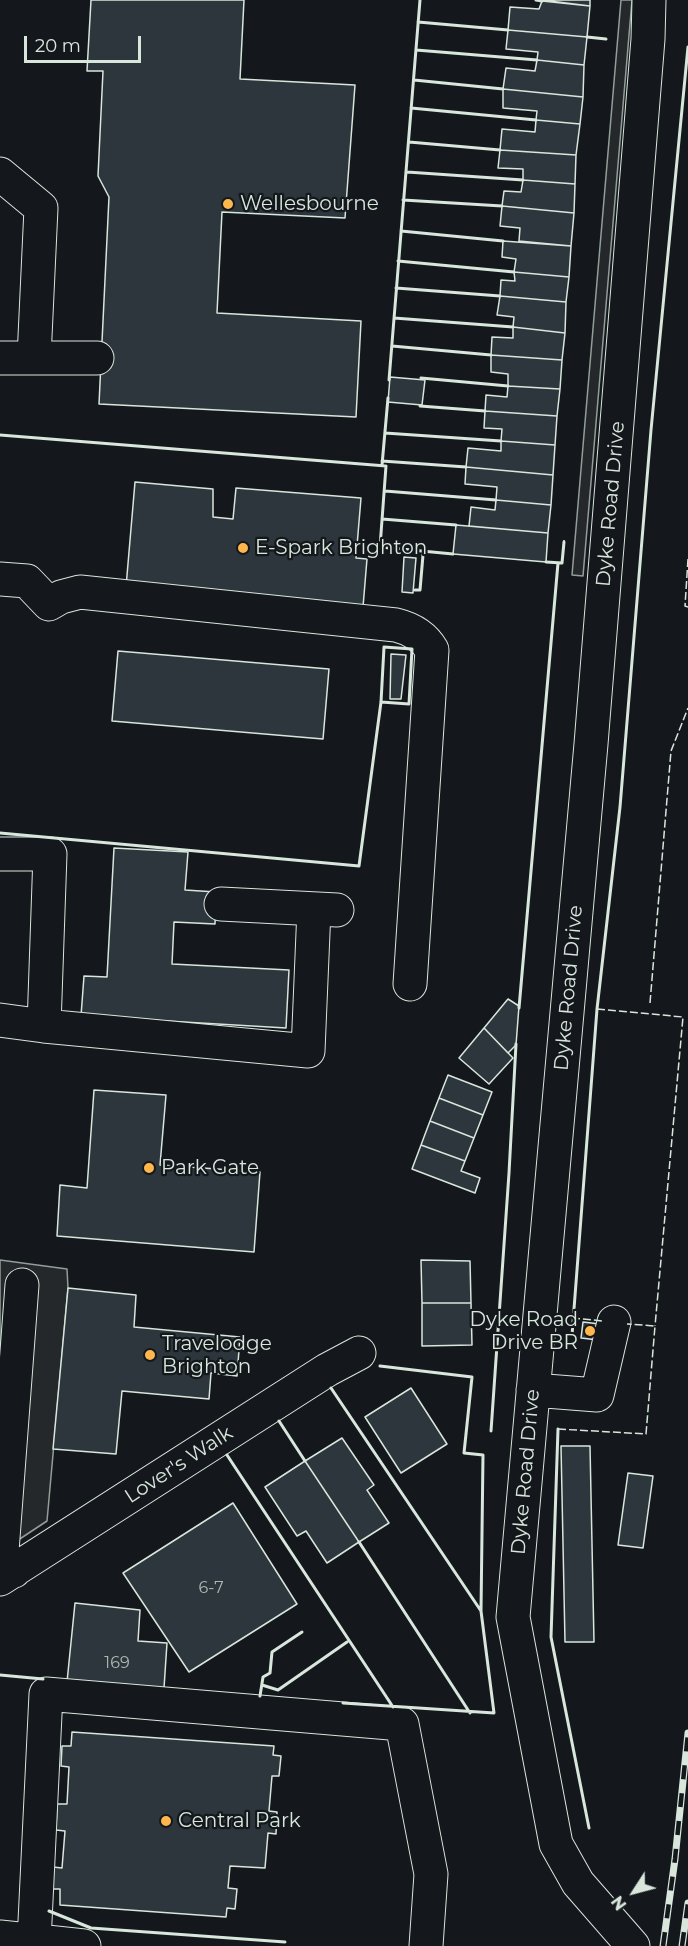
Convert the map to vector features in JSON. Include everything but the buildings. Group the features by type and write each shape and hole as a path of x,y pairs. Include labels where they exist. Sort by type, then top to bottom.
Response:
{"street":[{"name":"Dyke Road Drive","path":"633,1946 578,1883 556,1844 513,1617 591,744 648,39 649,0"},
{"path":"0,174 41,208 34,358"},
{"path":"0,358 97,358"},
{"path":"0,579 27,581 49,604 61,597 80,592 396,625 410,629 423,637 432,650 410,984"},
{"path":"0,854 50,854 44,1026"},
{"path":"0,1020 308,1051 326,910 222,904"},
{"path":"7,1575 2,1551 22,1285"},
{"path":"533,1390 597,1395 614,1322"},
{"name":"Lover's Walk","path":"7,1575 327,1370 358,1353"},
{"path":"34,1942 46,1694 402,1724 431,1874 426,1946"},
{"path":"0,1938 84,1946"}],"shaded area":[{"path":"621,0 632,0 583,576 572,575"},
{"path":"0,1260 67,1269 68,1288 47,1521 0,1552"}],"railway":[{"path":"663,1946 688,1733"},
{"path":"682,1946 688,1903"}],"fence":[{"path":"688,559 685,606 688,607"},
{"path":"650,1003 671,751 688,708"},
{"path":"597,1009 683,1017 655,1326"},
{"path":"572,1318 603,1321"},
{"path":"558,1429 646,1434 655,1326 627,1324"}],"wall":[{"path":"389,380 420,0"},
{"path":"536,0 542,1"},
{"path":"418,22 508,30"},
{"path":"587,37 606,39"},
{"path":"572,1335 597,1009 620,807 651,430 688,47"},
{"path":"416,50 537,60"},
{"path":"414,80 503,89"},
{"path":"411,108 536,120"},
{"path":"409,142 500,150"},
{"path":"407,172 523,180"},
{"path":"403,200 502,206"},
{"path":"401,231 503,241"},
{"path":"398,261 514,272"},
{"path":"396,288 500,296"},
{"path":"394,318 513,327"},
{"path":"392,346 491,355"},
{"path":"421,378 508,386"},
{"path":"382,465 388,398"},
{"path":"420,406 485,411"},
{"path":"385,433 501,441"},
{"path":"0,435 386,466 380,547 453,554"},
{"path":"382,461 466,467"},
{"path":"385,491 496,500"},
{"path":"382,519 456,525"},
{"path":"546,562 562,563 564,542"},
{"path":"415,590 420,590 423,555"},
{"path":"519,1008 558,563"},
{"path":"0,833 359,866 381,702 384,647 412,649 409,704 381,702"},
{"path":"491,1431 516,1044"},
{"path":"343,1703 494,1713 481,1611 483,1455 464,1453 472,1377 380,1366"},
{"path":"331,1388 481,1611"},
{"path":"279,1421 305,1461"},
{"path":"558,1429 551,1637 589,1828"},
{"path":"227,1455 393,1707"},
{"path":"359,1542 470,1713"},
{"path":"260,1696 263,1677 270,1673 272,1652 302,1632"},
{"path":"262,1685 278,1690 347,1642"},
{"path":"0,1675 43,1679"},
{"path":"49,1911 91,1928 285,1942"}],"place":[{"name":"Wellesbourne","path":"228,204"},
{"name":"E-Spark Brighton","path":"243,548"},
{"name":"Park Gate","path":"149,1168"},
{"name":"Dyke Road Drive BR","path":"590,1331"},
{"name":"Travelodge Brighton","path":"150,1355"},
{"name":"Central Park","path":"166,1821"}]}
